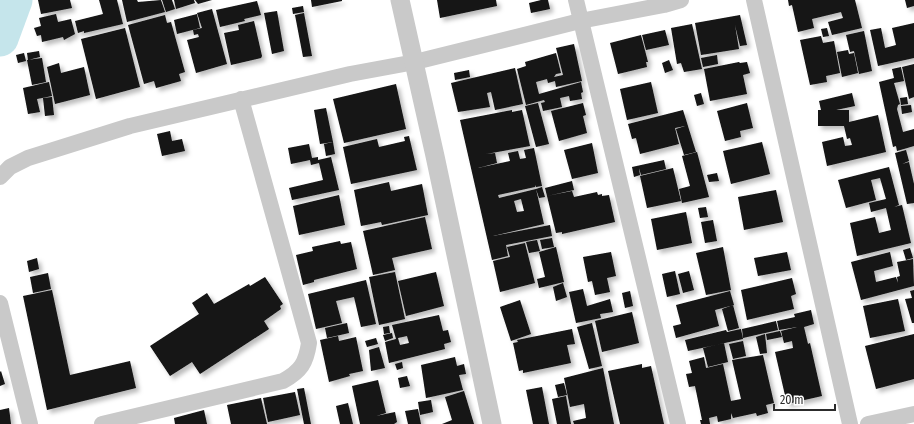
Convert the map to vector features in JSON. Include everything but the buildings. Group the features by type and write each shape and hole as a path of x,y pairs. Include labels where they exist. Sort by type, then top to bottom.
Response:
{"street":[{"path":"400,0 492,424"},
{"path":"576,0 678,424"},
{"path":"0,177 10,167 28,158 130,126 241,99 414,62 580,21 664,5 681,0"},
{"path":"754,0 850,424"},
{"path":"102,424 283,381 295,374 306,360 309,343 241,99"},
{"path":"0,303 30,424"},
{"path":"868,424 914,414"}],"waterway":[{"path":"0,38 14,0"}]}
